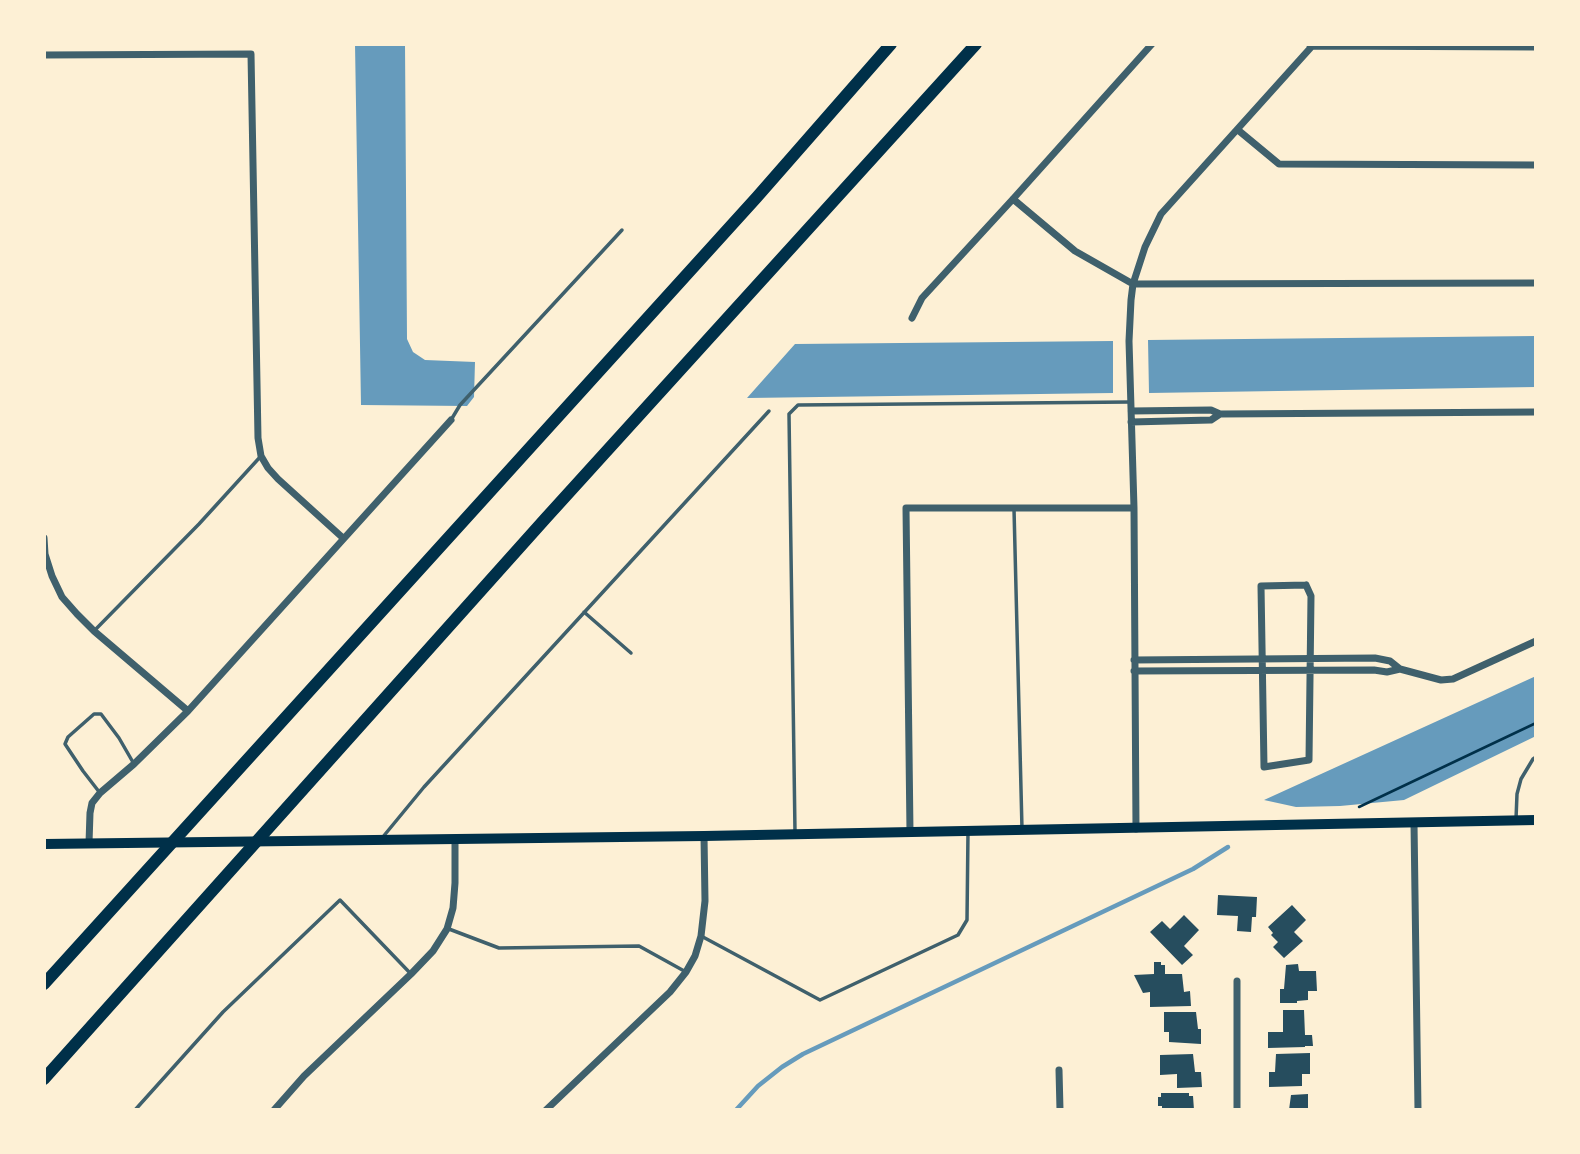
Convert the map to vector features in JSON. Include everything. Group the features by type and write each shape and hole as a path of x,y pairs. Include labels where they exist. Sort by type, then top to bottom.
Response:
{"highway":[{"path":"44,984 757,197 891,44"},
{"path":"44,1079 976,44"}],"main road":[{"path":"44,844 704,836 1536,820"}],"street":[{"path":"912,318 922,298 1152,44"},
{"path":"1136,829 1130,316 1133,284 1145,247 1161,214 1312,45 1536,47"},
{"path":"44,55 251,54 258,438 261,456 278,479 343,538"},
{"path":"1238,130 1279,164 1536,165"},
{"path":"1013,199 1075,251 1133,284 1536,283"},
{"path":"1131,411 1211,410 1220,414 1536,412"},
{"path":"1131,422 1212,420 1220,414"},
{"path":"89,843 90,813 100,793 134,764 187,711 451,420"},
{"path":"910,832 906,508 1134,508"},
{"path":"44,538 45,554 62,597 94,631 187,711"},
{"path":"1306,585 1311,596 1309,760 1264,767 1263,659 1261,586 1306,585"},
{"path":"1134,660 1375,658 1390,661 1400,669 1441,680 1453,679 1536,641"},
{"path":"1134,671 1374,670 1387,673 1400,669"},
{"path":"1413,823 1418,1110"},
{"path":"546,1110 670,992 686,972 695,956 701,936 705,901 704,836"},
{"path":"274,1110 304,1076 433,951 447,929 453,908 455,839"},
{"path":"1237,981 1237,1110"},
{"path":"1059,1070 1059,1110"}],"lane":[{"path":"451,420 460,405 622,230"},
{"path":"795,834 789,414 798,405 1130,401"},
{"path":"381,840 424,787 769,411"},
{"path":"94,631 261,456"},
{"path":"1014,509 1022,830"},
{"path":"584,612 631,653"},
{"path":"100,793 65,744 68,737 94,714 101,714 134,764"},
{"path":"1516,821 1517,794 1521,779 1536,757"},
{"path":"701,936 820,1000 958,935 967,920 968,831"},
{"path":"135,1110 223,1012 340,900 411,974"},
{"path":"447,929 499,948 639,946 686,972"}],"path":[{"path":"1359,807 1536,723"}],"water":[{"path":"355,44 405,44 407,339 413,352 425,360 475,362 474,397 467,406 361,405"},
{"path":"1536,336 1536,387 1149,393 1148,340"},
{"path":"1113,341 1113,393 747,398 795,344"},
{"path":"1536,676 1536,736 1404,800 1296,807 1264,800"}],"building":[{"path":"1218,895 1257,897 1256,917 1252,917 1251,932 1237,931 1238,916 1217,915"},
{"path":"1292,905 1306,920 1294,932 1303,941 1284,958 1273,947 1278,942 1268,927"},
{"path":"1184,915 1199,930 1184,946 1193,955 1182,965 1150,932 1162,921 1170,929"},
{"path":"1154,962 1165,965 1165,974 1182,974 1184,992 1190,991 1191,1006 1150,1007 1150,992 1143,993 1134,975 1154,974"},
{"path":"1298,964 1299,971 1316,971 1317,991 1308,991 1308,1000 1280,1003 1280,989 1284,989 1286,965"},
{"path":"1283,1010 1304,1010 1305,1035 1312,1035 1313,1046 1268,1048 1268,1032 1283,1032"},
{"path":"1164,1012 1196,1012 1198,1029 1201,1029 1201,1044 1169,1042 1169,1032 1164,1032"},
{"path":"1310,1053 1310,1074 1302,1074 1302,1086 1269,1087 1269,1072 1275,1072 1276,1054"},
{"path":"1193,1054 1195,1072 1201,1072 1202,1087 1177,1088 1177,1074 1160,1075 1160,1055"},
{"path":"1161,1093 1189,1093 1189,1096 1193,1096 1194,1110 1157,1110 1162,1108 1158,1106"},
{"path":"1308,1094 1308,1110 1289,1110 1291,1095"}],"waterway":[{"path":"736,1110 758,1086 803,1054 1193,869 1228,847"}]}
